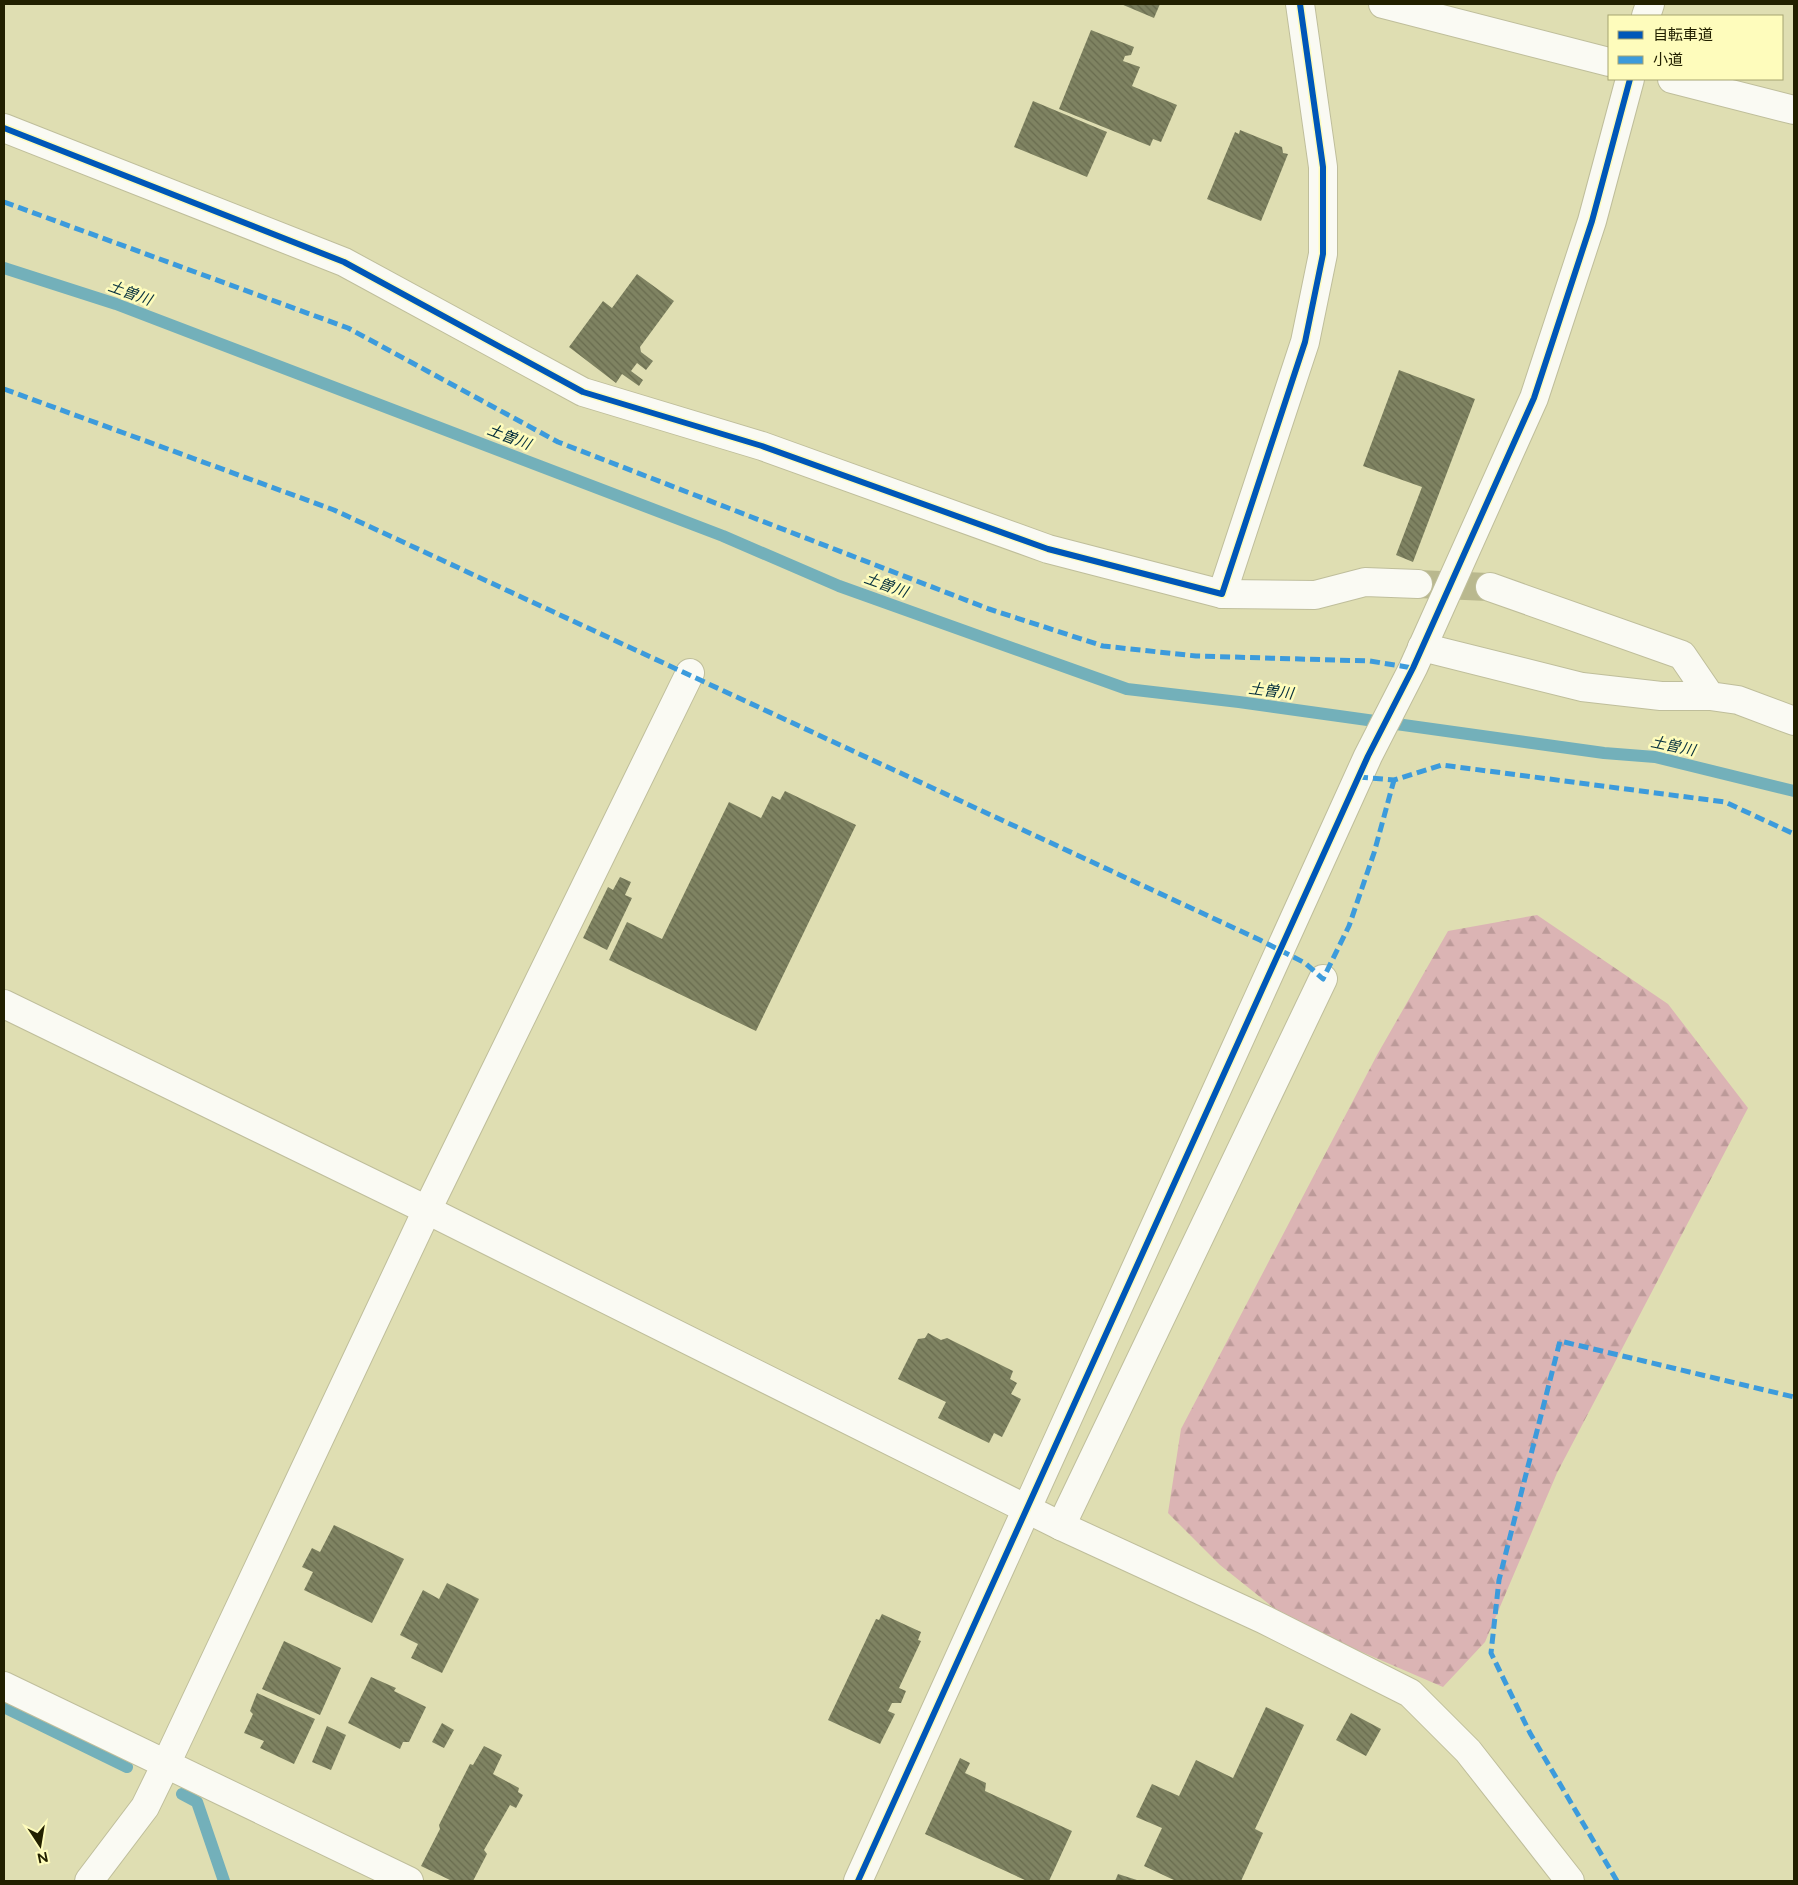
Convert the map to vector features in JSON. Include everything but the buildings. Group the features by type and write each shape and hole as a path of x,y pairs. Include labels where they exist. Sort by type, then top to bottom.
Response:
{"street":[{"path":"1222,594 1305,342 1323,254 1323,167 1300,4"},
{"path":"1383,4 1608,62"},
{"path":"858,1881 1368,756 1404,687 1534,398 1592,221 1630,80"},
{"path":"1676,80 1794,110"},
{"path":"4,128 344,262 582,392 762,446 1048,550 1222,594 1315,595 1365,582 1418,584"},
{"path":"1490,587 1682,655 1710,696"},
{"path":"1422,647 1582,686 1661,696 1710,696 1738,700 1794,721"},
{"path":"89,1881 145,1807 427,1210 690,674"},
{"path":"1061,1526 1323,979"},
{"path":"4,1004 427,1210 1027,1507 1061,1526 1264,1619 1410,1693 1468,1751 1570,1881"},
{"path":"4,1686 409,1881"}],"green space":[{"path":"1537,915 1668,1004 1748,1108 1557,1473 1485,1642 1443,1687 1290,1621 1220,1565 1168,1513 1181,1429 1377,1055 1448,931"}],"waterway":[{"name":"土曽川","path":"4,268 116,304 723,536 839,586 1127,689 1239,702 1604,753 1655,757 1794,791"},
{"path":"4,1707 127,1767"},
{"path":"182,1794 197,1802 224,1881"}],"tunnel":[{"path":"1418,584 1490,587"}],"marked path":[{"path":"4,202 348,328 558,442 989,609 1103,646 1196,656 1370,661 1413,668"},
{"path":"4,389 334,510 1260,940 1305,963 1323,979 1349,926 1374,853 1394,780"},
{"path":"1358,777 1394,780 1442,765 1725,802 1794,834"},
{"path":"1617,1881 1530,1733 1491,1653 1499,1580 1560,1341 1794,1397"}],"cycle path":[{"path":"4,128 344,262 583,392 762,446 1048,549 1222,594 1305,342 1323,254 1323,167 1300,4"},
{"path":"858,1881 1368,756 1413,668 1534,398 1592,221 1630,80"}]}
